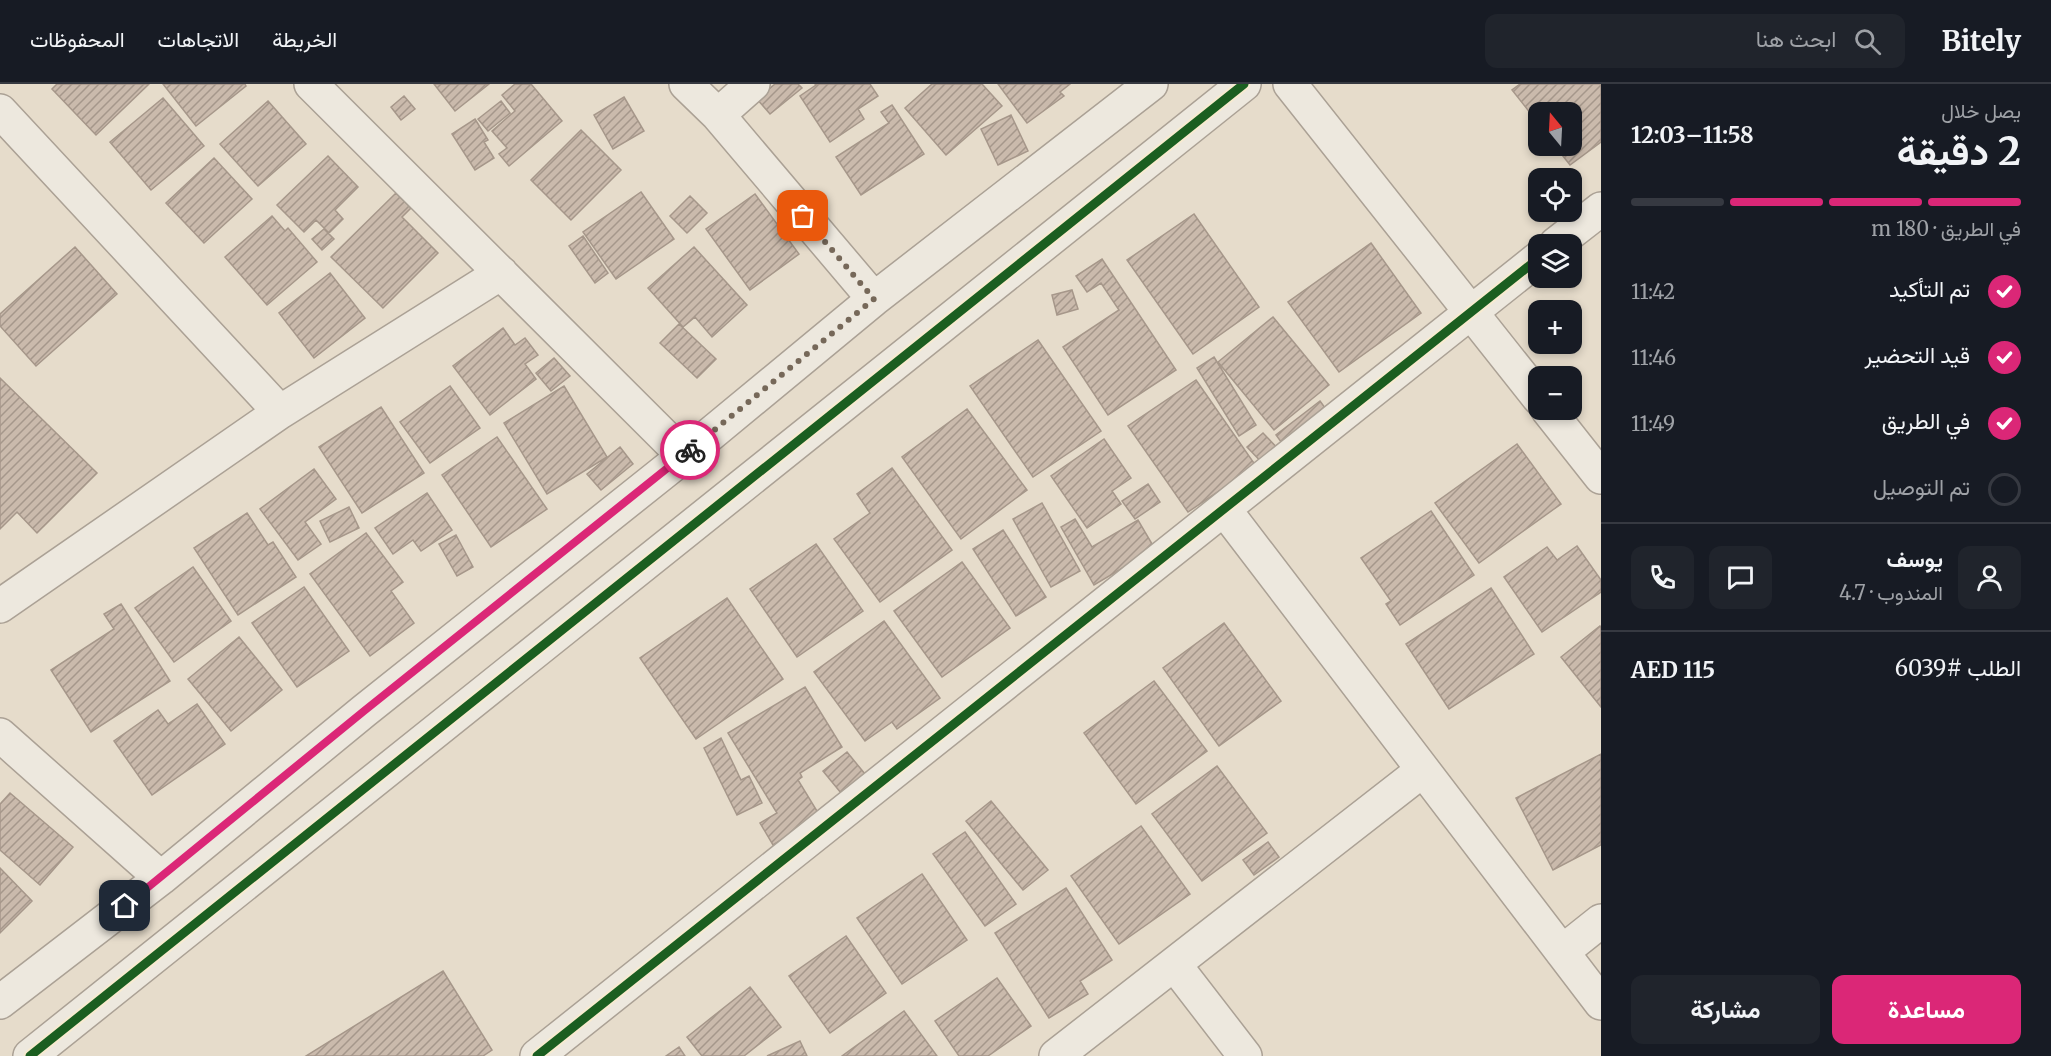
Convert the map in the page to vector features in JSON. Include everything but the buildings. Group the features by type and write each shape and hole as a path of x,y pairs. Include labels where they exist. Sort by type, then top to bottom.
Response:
{"street":[{"path":"311,84 684,456"},
{"path":"686,84 718,115 874,299"},
{"path":"718,115 753,84"},
{"path":"0,1002 161,878 364,711 684,456 874,299 1151,84"},
{"path":"30,1056 1244,84"},
{"path":"1290,84 1528,384"},
{"path":"0,111 280,412"},
{"path":"1569,234 1601,209"},
{"path":"537,1056 1528,267"},
{"path":"0,606 280,412 501,273"},
{"path":"1556,420 1601,477"},
{"path":"1224,509 1601,1003"},
{"path":"0,735 161,878"},
{"path":"1056,1056 1423,770"},
{"path":"1562,952 1601,921"},
{"path":"1174,964 1245,1056"}],"cycle path":[{"path":"30,1056 1244,84"},
{"path":"537,1056 1528,267"}],"way so far":[{"path":"690,450 874,299 803,216"}],"route":[{"path":"125,906 690,450"}]}
